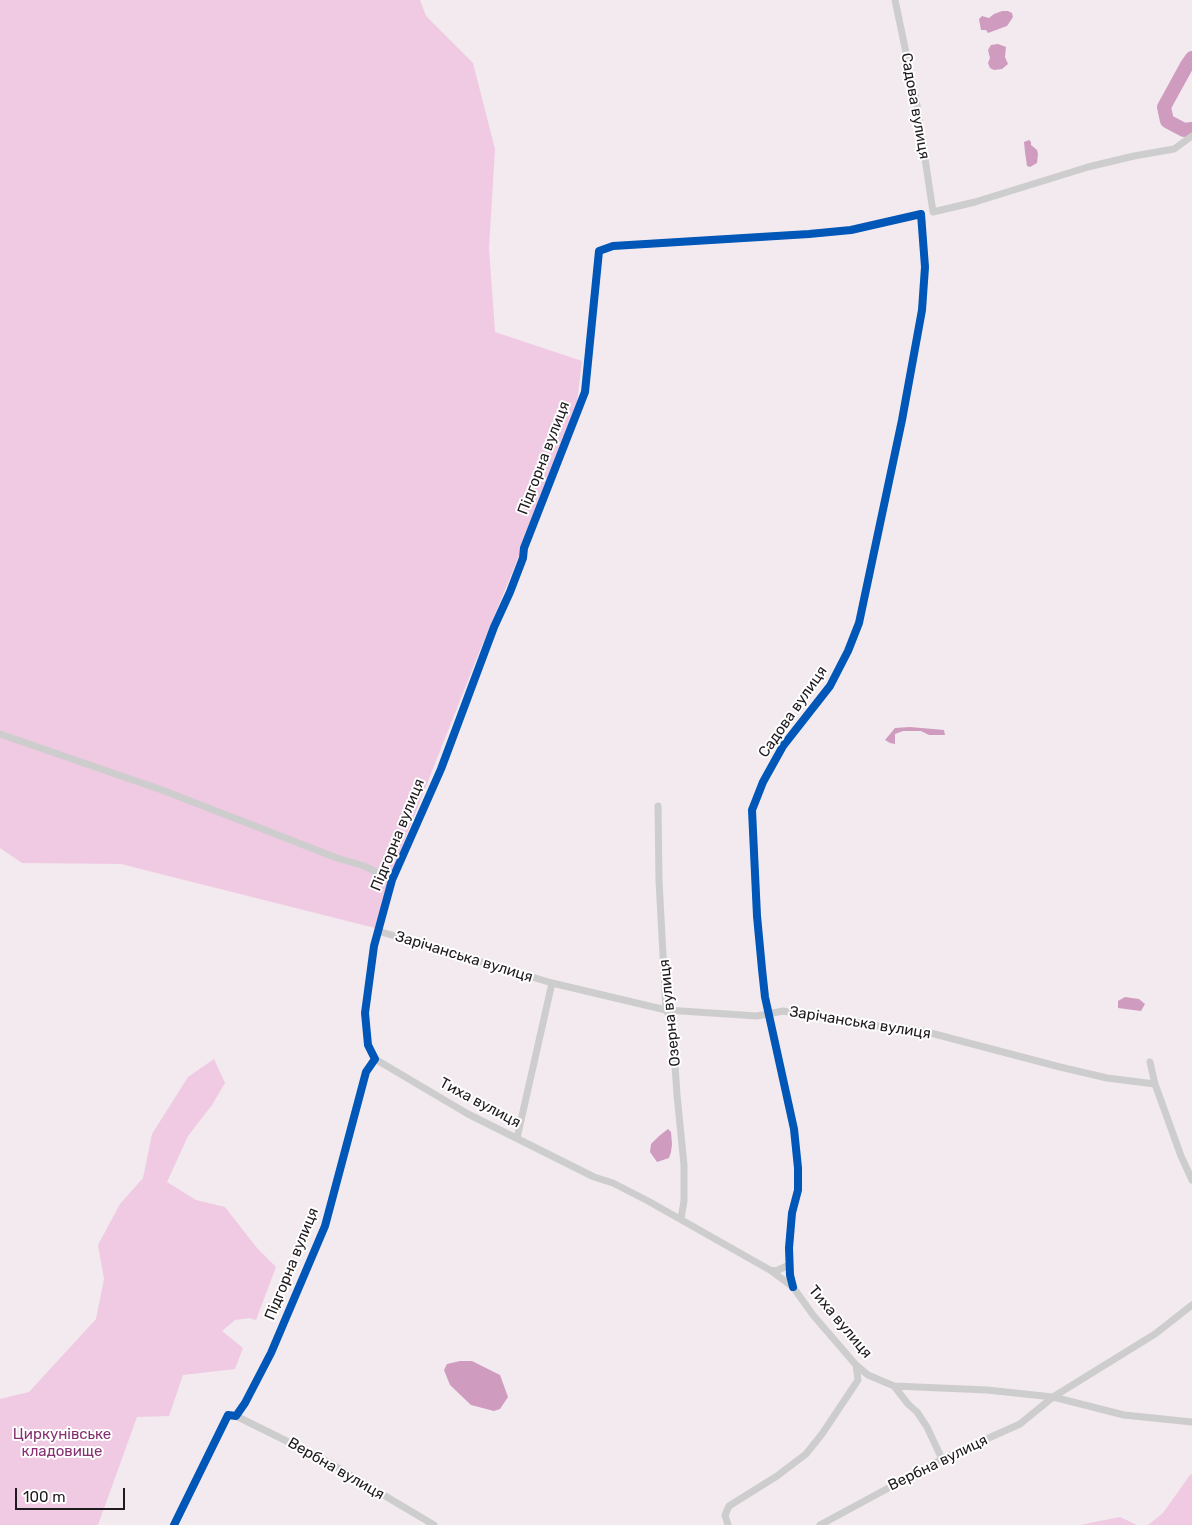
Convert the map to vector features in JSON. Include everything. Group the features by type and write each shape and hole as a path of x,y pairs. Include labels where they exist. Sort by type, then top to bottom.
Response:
{"street":[{"name":"Садова вулиця","path":"895,0 917,105 933,212 975,202 1088,167 1174,149 1192,136"},
{"name":"Садова вулиця","path":"793,1287 789,1265 790,1229 798,1190 798,1168 794,1129 764,987 752,810 760,789 783,746 835,677 859,623 902,420 922,310 925,267 921,214"},
{"name":"Підгорна вулиця","path":"174,1525 228,1415 236,1416 245,1403 271,1352 325,1226 366,1072 374,1059 368,1045 365,1013 371,963 392,880 441,769 585,392 599,252 613,246 851,230 921,214"},
{"path":"0,734 162,790 337,858 364,866 392,880"},
{"name":"Озерна вулиця","path":"658,806 659,881 666,1010 672,1020 684,1165 684,1201 681,1219"},
{"name":"Зарічанська вулиця","path":"378,931 552,983 666,1010 757,1016 769,1013 790,1012 923,1031 1107,1078 1155,1084"},
{"path":"517,1138 552,983"},
{"name":"Тиха вулиця","path":"374,1059 468,1114 594,1177 613,1183 770,1270 793,1287 813,1315 856,1366 868,1375 894,1386 987,1390 1053,1397 1124,1415 1192,1422"},
{"path":"1150,1062 1155,1084 1192,1180"},
{"path":"770,1270 776,1271 789,1265"},
{"path":"1053,1397 1155,1334 1192,1305"},
{"path":"728,1525 725,1515 729,1506 793,1464 812,1447 858,1380 856,1366"},
{"path":"894,1386 917,1412 927,1427 942,1459"},
{"name":"Вербна вулиця","path":"820,1525 942,1459 1020,1424 1053,1397"},
{"name":"Вербна вулиця","path":"236,1416 323,1459 434,1525"}],"green space":[{"path":"0,0 420,0 426,16 473,63 495,149 489,248 495,332 582,361 577,402 543,498 478,655 390,877 375,928 121,864 22,863 0,848"},
{"name":"Циркунівське кладовище","path":"214,1059 225,1083 212,1105 188,1136 167,1182 196,1200 225,1207 257,1248 276,1267 256,1320 249,1318 235,1320 222,1331 243,1348 235,1369 183,1375 169,1416 137,1417 98,1525 0,1525 0,1399 29,1392 96,1319 104,1279 98,1245 120,1204 143,1178 152,1134 188,1077"},
{"path":"1192,1474 1192,1525 1148,1525 1163,1513"},
{"path":"1120,1517 1137,1525 1081,1525 1085,1524"}],"shaded area":[{"path":"1002,11 1012,13 1013,17 1007,26 988,33 986,30 981,30 979,19 982,16 989,18"},
{"path":"998,44 1006,47 1005,57 1008,64 1002,69 994,70 990,68 988,63 990,58 988,50 991,45"},
{"path":"1029,140 1038,154 1037,163 1030,167 1027,166 1024,142"},
{"path":"910,727 944,730 945,735 929,735 921,731 903,731 895,734 895,744 885,740 895,728"},
{"path":"1125,997 1139,999 1145,1004 1141,1011 1118,1008 1118,1001"},
{"path":"668,1129 671,1132 672,1144 669,1158 657,1162 650,1152 651,1144"},
{"path":"472,1361 500,1375 508,1397 500,1409 494,1411 471,1405 450,1385 444,1370 447,1364"}],"waterway":[{"path":"1192,58 1164,107 1167,121 1184,130 1192,129"}],"cycle path":[{"path":"174,1525 228,1415 236,1416 245,1403 271,1353 325,1226 366,1072 375,1059 368,1045 365,1013 374,946 392,880 441,769 585,392 599,251 613,246 851,230 921,214 925,267 922,310 902,420 859,623 848,651 830,686 783,746 763,782 752,810 757,916 765,997 794,1129 798,1168 798,1190 792,1213 789,1248 790,1275 793,1287"}]}
